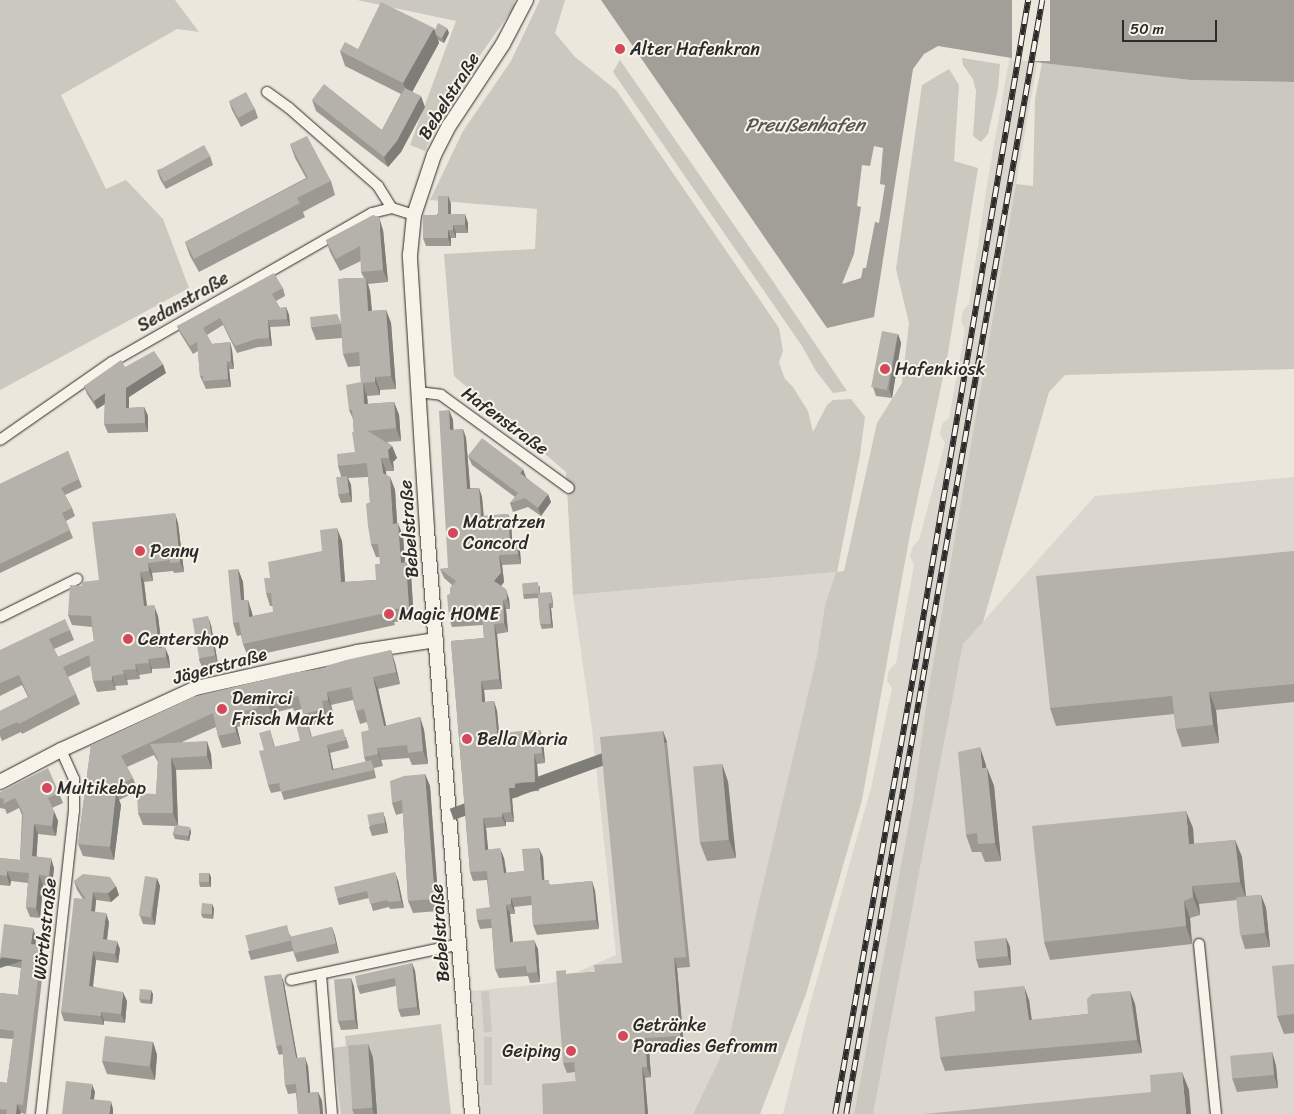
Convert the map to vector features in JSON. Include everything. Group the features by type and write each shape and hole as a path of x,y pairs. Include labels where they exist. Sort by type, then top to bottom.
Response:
{"main road":[{"name":"Bebelstraße","path":"472,1114 410,285 410,255 414,215 426,176 449,126 503,44 526,0"},
{"name":"Jägerstraße","path":"1,780 61,750 196,688 356,652 436,640"}],"street":[{"path":"266,92 289,108 378,186 392,208 414,215"},
{"name":"Sedanstraße","path":"0,440 136,348 372,213 392,208"},
{"name":"Hafenstraße","path":"418,392 441,395 570,488"},
{"path":"0,617 77,579"},
{"name":"Wörthstraße","path":"41,1114 74,811 74,780 61,750"},
{"path":"291,980 460,944"},
{"path":"1199,944 1216,1114"},
{"path":"321,975 332,1114"}],"shaded area":[{"path":"0,0 175,0 199,32 177,29 61,95 106,189 126,180 163,219 189,288 0,390"},
{"path":"357,0 515,0 514,7 445,105 425,151 410,145 456,21"},
{"path":"540,0 565,0 555,33 575,57 616,90 779,328 783,351 779,362 785,379 793,387 808,411 813,432 827,405 833,400 851,399 865,417 860,455 837,572 844,571 877,423 902,383 909,323 896,269 922,85 949,69 959,85 954,161 978,168 948,353 910,534 862,800 806,994 760,1114 693,1114 729,1039 754,922 817,655 825,605 836,572 573,595 566,472 454,376 444,254 535,249 537,209 430,200 463,131 511,61"},
{"path":"1020,0 1048,0 932,668 913,801 854,1114 783,1114 809,1008 871,788 892,688 887,681 889,670 896,663 914,565 910,556 913,546 919,540 945,443 940,434 942,424 949,418 965,330 961,321 963,311 969,304 988,178"},
{"path":"962,58 1000,64 998,89 988,134 981,142 973,136 976,91 973,79 963,65"},
{"path":"620,60 847,391 833,393 816,371 802,346 613,72"},
{"path":"1042,63 1190,80 1294,82 1294,369 1065,375 1049,392 983,622 963,644 873,1114 854,1114 913,801 928,692 1016,184 1033,186 1035,99"},
{"path":"1294,477 1294,1114 873,1114 963,644 1095,496"},
{"path":"836,572 825,605 817,655 754,922 729,1039 693,1114 482,1114 472,991 552,983 616,955 592,729 573,595"},
{"path":"489,991 492,1032 484,1032 481,992"},
{"path":"441,1024 451,1114 341,1114 333,1048 346,1046 345,1036"},
{"path":"484,1037 492,1037 492,1085 484,1085"}],"water":[{"name":"Preußenhafen","path":"601,0 1294,0 1294,82 1190,80 1042,63 938,46 924,54 913,69 874,317 827,328"}],"pier":[{"path":"1012,0 1050,0 1050,61 1012,61"},
{"path":"874,146 883,148 880,184 885,185 879,223 875,222 866,268 863,268 861,278 842,284 854,254 861,207 857,206 862,165 870,166"}],"building":[{"path":"381,2 434,28 403,83 340,51 345,42 358,49"},
{"path":"438,23 447,28 442,38 436,35 435,30"},
{"path":"324,84 382,130 405,88 421,96 397,141 384,157 312,100"},
{"path":"246,92 255,109 238,118 229,101"},
{"path":"307,136 331,181 297,198 300,203 194,259 185,242 308,178 290,144"},
{"path":"204,145 210,156 164,182 158,171"},
{"path":"438,196 448,196 448,214 465,214 465,225 453,225 453,230 448,230 448,238 423,238 423,215 438,215"},
{"path":"373,215 379,217 383,270 361,272 360,246 336,259 326,240"},
{"path":"274,273 283,288 272,294 280,308 286,307 287,319 268,320 269,338 256,339 235,346 220,318 203,328 212,344 230,342 231,361 227,362 228,379 203,381 203,376 200,376 197,342 190,346 177,326"},
{"path":"366,278 368,311 386,310 391,376 375,377 375,382 363,383 364,404 394,402 396,428 368,431 392,446 388,450 389,458 381,458 383,473 390,477 393,524 398,523 401,563 406,562 409,608 390,609 390,612 243,644 239,622 233,623 228,570 238,569 241,600 248,600 249,617 273,612 271,593 266,593 264,578 270,578 268,562 322,551 320,530 337,528 341,582 376,580 375,564 380,564 378,544 371,544 368,526 366,504 370,502 367,463 338,466 337,454 355,452 352,432 354,432 352,410 349,410 346,385 361,382 359,352 343,354 341,324 311,327 310,317 337,314 341,323 338,279"},
{"path":"882,331 898,334 887,390 871,387"},
{"path":"154,351 163,364 126,388 126,408 144,407 145,423 104,424 105,393 94,401 84,386 121,360 125,367"},
{"path":"449,410 450,430 463,429 467,489 479,488 481,516 508,514 510,542 517,541 518,554 499,555 501,573 494,581 506,589 507,599 503,600 504,623 494,624 499,679 481,681 482,702 494,701 497,733 540,730 542,753 534,754 535,782 515,783 515,788 509,788 511,812 502,813 502,817 483,818 485,850 500,848 504,873 524,871 522,849 539,848 542,880 549,880 549,885 592,881 596,920 533,925 531,896 511,898 511,904 506,905 510,942 534,940 537,972 527,973 526,966 495,969 491,919 477,920 476,909 490,907 487,871 470,872 451,641 484,638 482,615 449,618 447,595 450,594 450,588 456,581 440,569 448,568 439,411"},
{"path":"482,438 523,469 520,473 548,494 538,508 525,498 510,503 518,493 468,456"},
{"path":"68,451 79,479 61,488 72,508 62,513 70,530 0,564 0,484"},
{"path":"347,476 349,493 338,494 336,477"},
{"path":"175,513 180,562 170,563 170,560 148,563 149,571 140,572 144,606 154,605 159,648 165,647 166,657 148,659 149,663 135,664 136,669 123,670 124,674 112,676 112,680 93,681 89,655 63,667 76,694 19,724 17,722 0,730 0,711 29,697 19,675 0,683 0,650 65,619 70,630 49,639 58,657 94,641 91,616 68,615 70,585 82,586 82,582 99,580 92,522"},
{"path":"1294,551 1294,684 1209,692 1213,725 1176,729 1172,696 1050,708 1036,576"},
{"path":"538,582 539,593 523,594 522,583"},
{"path":"551,592 552,603 549,603 551,624 540,624 538,593"},
{"path":"208,616 215,655 199,658 192,619"},
{"path":"391,650 396,672 373,677 384,726 420,717 423,751 408,753 407,745 377,748 378,754 364,757 361,732 369,730 364,709 356,711 351,687 327,692 328,700 322,701 324,709 303,714 298,696 290,698 289,695 272,699 268,703 257,706 257,708 232,714 236,732 218,736 213,713 121,756 133,778 107,792 116,792 110,847 78,844 91,745 193,697 292,673 327,668 326,666 346,660"},
{"path":"307,721 311,737 343,729 346,740 327,745 332,770 371,760 374,770 281,792 279,783 268,785 259,751 264,750 259,733 270,730 274,747 300,741 296,724"},
{"path":"663,731 686,957 674,958 680,1036 645,1038 647,1067 642,1067 645,1114 543,1114 542,1084 576,1081 574,1062 563,1063 556,971 566,970 566,974 595,972 594,965 622,963 600,737"},
{"path":"207,741 207,756 171,758 173,813 138,813 137,793 156,794 158,759 150,744"},
{"path":"980,747 982,768 987,768 995,843 978,844 977,833 966,835 958,752"},
{"path":"722,764 729,840 700,842 693,767"},
{"path":"48,768 59,793 48,798 54,811 52,826 34,824 32,856 51,858 49,876 39,875 36,908 26,907 29,873 7,871 7,876 0,875 0,858 20,860 23,813 15,798 3,804 4,799 0,798 0,792"},
{"path":"425,774 435,899 408,901 402,800 392,803 390,781 404,776"},
{"path":"1186,811 1189,844 1235,840 1240,882 1192,886 1193,897 1184,901 1186,926 1044,942 1032,826"},
{"path":"383,812 385,823 369,826 367,815"},
{"path":"175,825 190,827 189,836 174,834"},
{"path":"395,872 401,901 388,902 387,900 370,904 367,891 337,898 334,887"},
{"path":"199,873 209,873 209,882 199,882"},
{"path":"83,874 110,877 116,886 108,893 93,892 91,911 106,913 103,939 117,941 115,954 93,951 89,986 123,992 121,1014 101,1012 101,1016 61,1012 74,898 86,899 74,881"},
{"path":"145,876 157,878 151,917 139,916"},
{"path":"1261,895 1265,933 1240,935 1236,898"},
{"path":"202,903 212,904 212,914 201,914"},
{"path":"4,924 33,928 31,944 42,945 23,1105 17,1104 16,1114 6,1114 7,1110 0,1109 0,1082 7,1083 14,1031 0,1029 0,993 18,995 22,960 0,957"},
{"path":"287,925 291,941 249,951 245,935"},
{"path":"332,927 336,944 294,953 290,937"},
{"path":"1006,938 1008,956 976,959 974,941"},
{"path":"412,963 417,1007 398,1009 395,978 357,986 355,976"},
{"path":"1294,964 1294,1014 1277,1016 1272,966"},
{"path":"281,974 296,1058 305,1057 308,1093 318,1092 320,1114 298,1114 296,1084 285,1085 282,1045 276,1046 264,976"},
{"path":"351,978 355,1020 338,1021 334,979"},
{"path":"1024,986 1029,1020 1088,1014 1087,999 1092,994 1130,991 1137,1040 940,1057 935,1017 975,1011 974,991"},
{"path":"140,989 151,990 150,1000 139,999"},
{"path":"105,1036 153,1042 150,1067 102,1061"},
{"path":"368,1044 372,1108 353,1109 348,1045"},
{"path":"1272,1052 1274,1075 1232,1079 1230,1056"},
{"path":"1182,1072 1186,1114 924,1114 1151,1092 1150,1075"},
{"path":"66,1081 92,1084 90,1099 111,1101 109,1114 62,1114"}],"railway":[{"path":"835,1114 917,653 1028,0"},
{"path":"846,1114 1042,0"}],"place":[{"name":"Alter Hafenkran","path":"620,49"},
{"name":"Hafenkiosk","path":"885,369"},
{"name":"Matratzen Concord","path":"453,533"},
{"name":"Penny","path":"140,551"},
{"name":"Magic HOME","path":"389,614"},
{"name":"Centershop","path":"128,639"},
{"name":"Demirci Frisch Markt","path":"222,709"},
{"name":"Bella Maria","path":"467,739"},
{"name":"Multikebap","path":"47,788"},
{"name":"Getränke Paradies Gefromm","path":"623,1036"},
{"name":"Geiping","path":"571,1051"}]}
